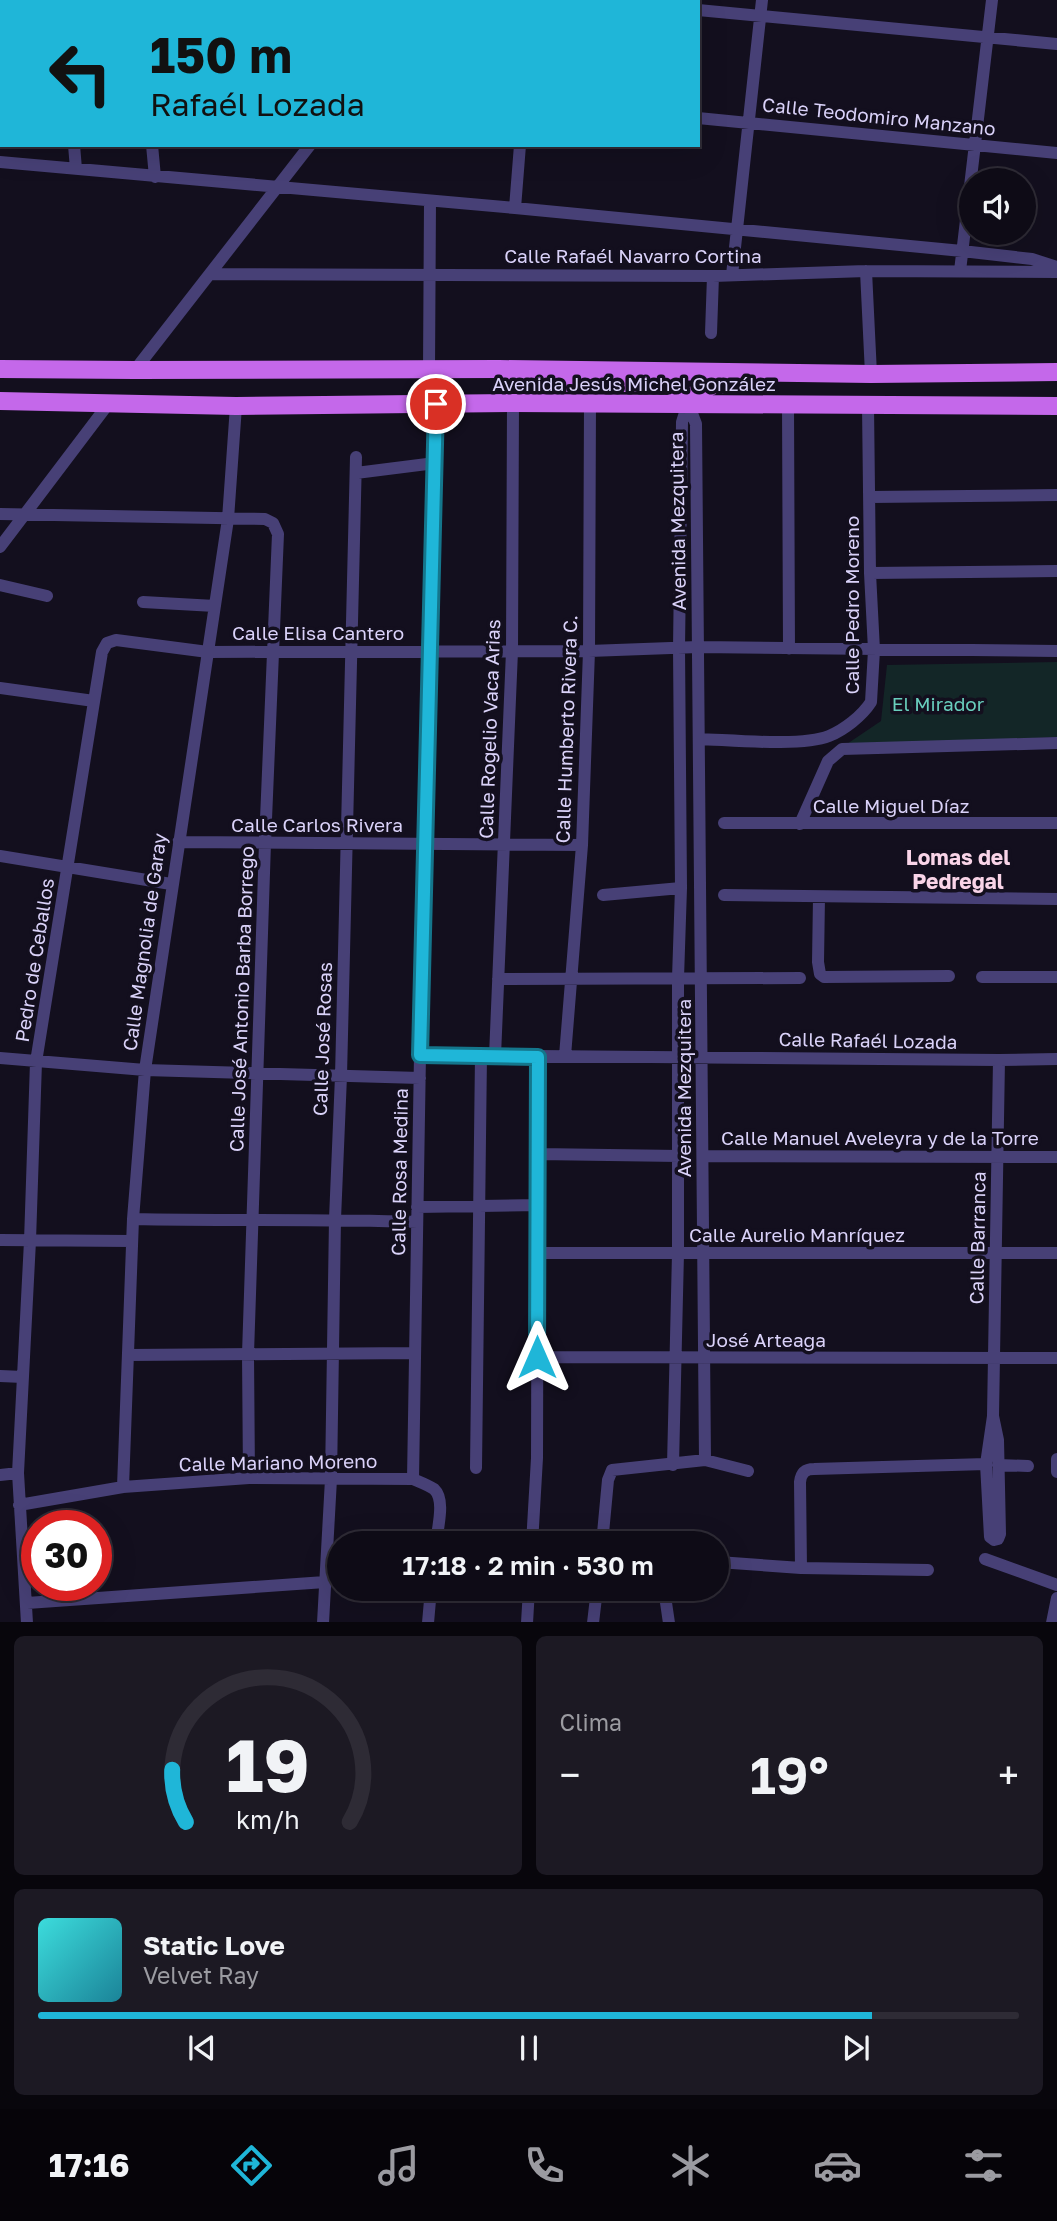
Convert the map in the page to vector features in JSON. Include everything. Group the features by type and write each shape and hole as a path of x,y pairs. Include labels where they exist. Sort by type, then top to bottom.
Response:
{"main road":[{"name":"Avenida Jesús Michel González","path":"0,369 499,369 871,374 1057,372"},
{"path":"499,369 539,383 665,383 676,388 688,403 698,391 714,385 829,384 871,374"},
{"name":"Avenida Jesús Michel González","path":"0,401 236,405 688,403 1057,407"}],"street":[{"path":"732,275 762,0"},
{"path":"960,271 992,0"},
{"path":"700,10 1057,44"},
{"name":"Calle Teodomiro Manzano","path":"700,118 1057,153"},
{"path":"74,147 76,169"},
{"path":"152,147 155,177"},
{"path":"135,370 308,147"},
{"path":"515,208 520,147"},
{"name":"Calle Rafaél Navarro Cortina","path":"0,162 962,251 1032,259 1057,269"},
{"path":"429,369 430,201"},
{"name":"Calle Rafaél Navarro Cortina","path":"210,274 713,276 1057,269"},
{"path":"866,271 871,374"},
{"path":"711,333 713,276"},
{"path":"0,547 109,403"},
{"name":"Calle Rogelio Vaca Arias","path":"495,1056 512,651 513,403"},
{"name":"Calle Humberto Rivera C.","path":"565,1056 582,845 589,651 590,403"},
{"name":"Avenida Mezquitera","path":"688,403 696,424 705,1460"},
{"name":"Avenida Mezquitera","path":"673,1465 679,1156 682,422 688,403"},
{"name":"Calle Rosa Medina","path":"414,1479 420,1055 436,404"},
{"name":"Calle Magnolia de Garay","path":"123,1487 133,1219 145,1070 228,519 236,405"},
{"path":"788,405 789,649"},
{"name":"Calle Pedro Moreno","path":"699,739 820,739 836,733 860,715 871,702 874,650 870,573 868,406"},
{"name":"Calle José Rosas","path":"323,1622 331,1479 335,1219 356,457"},
{"path":"356,473 435,463"},
{"path":"870,497 1057,495"},
{"path":"0,514 228,519"},
{"name":"Calle José Antonio Barba Borrego","path":"228,519 265,519 273,523 278,534 248,1354 249,1478"},
{"path":"870,573 1057,570"},
{"path":"0,585 47,596"},
{"path":"143,602 215,606"},
{"name":"Calle Elisa Cantero","path":"107,643 116,640 208,652 589,651 698,647 1057,651"},
{"name":"Pedro de Ceballos","path":"27,1622 18,1473 36,1062 102,652 107,643"},
{"path":"0,688 94,701"},
{"path":"800,824 828,761 836,753 849,748 1057,743"},
{"name":"Calle Miguel Díaz","path":"724,823 1057,823"},
{"name":"Calle Carlos Rivera","path":"178,842 582,845"},
{"path":"0,856 171,884"},
{"path":"603,895 681,888"},
{"path":"724,895 1057,899"},
{"path":"819,897 820,974 829,978 949,976"},
{"path":"982,977 1057,977"},
{"path":"498,979 800,978"},
{"name":"Calle Rafaél Lozada","path":"420,1055 1057,1059"},
{"path":"476,1468 481,1055"},
{"path":"533,1531 537,1458 538,1057"},
{"path":"0,1058 145,1070 420,1078"},
{"name":"Calle Barranca","path":"992,1465 1000,1534 999,1539 994,1540 990,1537 999,1060"},
{"path":"538,1154 679,1156"},
{"name":"Calle Manuel Aveleyra y de la Torre","path":"703,1156 1057,1157"},
{"path":"417,1207 538,1205"},
{"path":"133,1219 335,1219 417,1222"},
{"path":"0,1240 132,1241"},
{"name":"Calle Aurelio Manríquez","path":"538,1253 1057,1252"},
{"path":"129,1355 415,1353"},
{"name":"José Arteaga","path":"537,1357 994,1360 1057,1358"},
{"path":"0,1376 23,1377"},
{"path":"1057,1459 1057,1472"},
{"path":"603,1531 611,1472 705,1460 748,1471"},
{"path":"801,1567 800,1482 804,1471 1028,1466"},
{"path":"0,1475 18,1473"},
{"name":"Calle Mariano Moreno","path":"19,1506 123,1487 249,1478 414,1479"},
{"path":"414,1479 434,1489 439,1496 437,1531"},
{"path":"985,1559 1057,1585"},
{"path":"729,1563 929,1570"},
{"path":"27,1603 326,1582"},
{"path":"1052,1622 1057,1598"},
{"path":"428,1622 430,1601"},
{"path":"527,1622 528,1601"},
{"path":"593,1622 596,1601"},
{"path":"666,1601 669,1622"}],"green space":[{"name":"El Mirador","path":"1057,662 1057,737 844,746 881,721 887,665"}],"district":[{"name":"Lomas del Pedregal","path":"958,869"}],"route":[{"path":"436,404 420,1055 538,1057 537,1357"}]}
